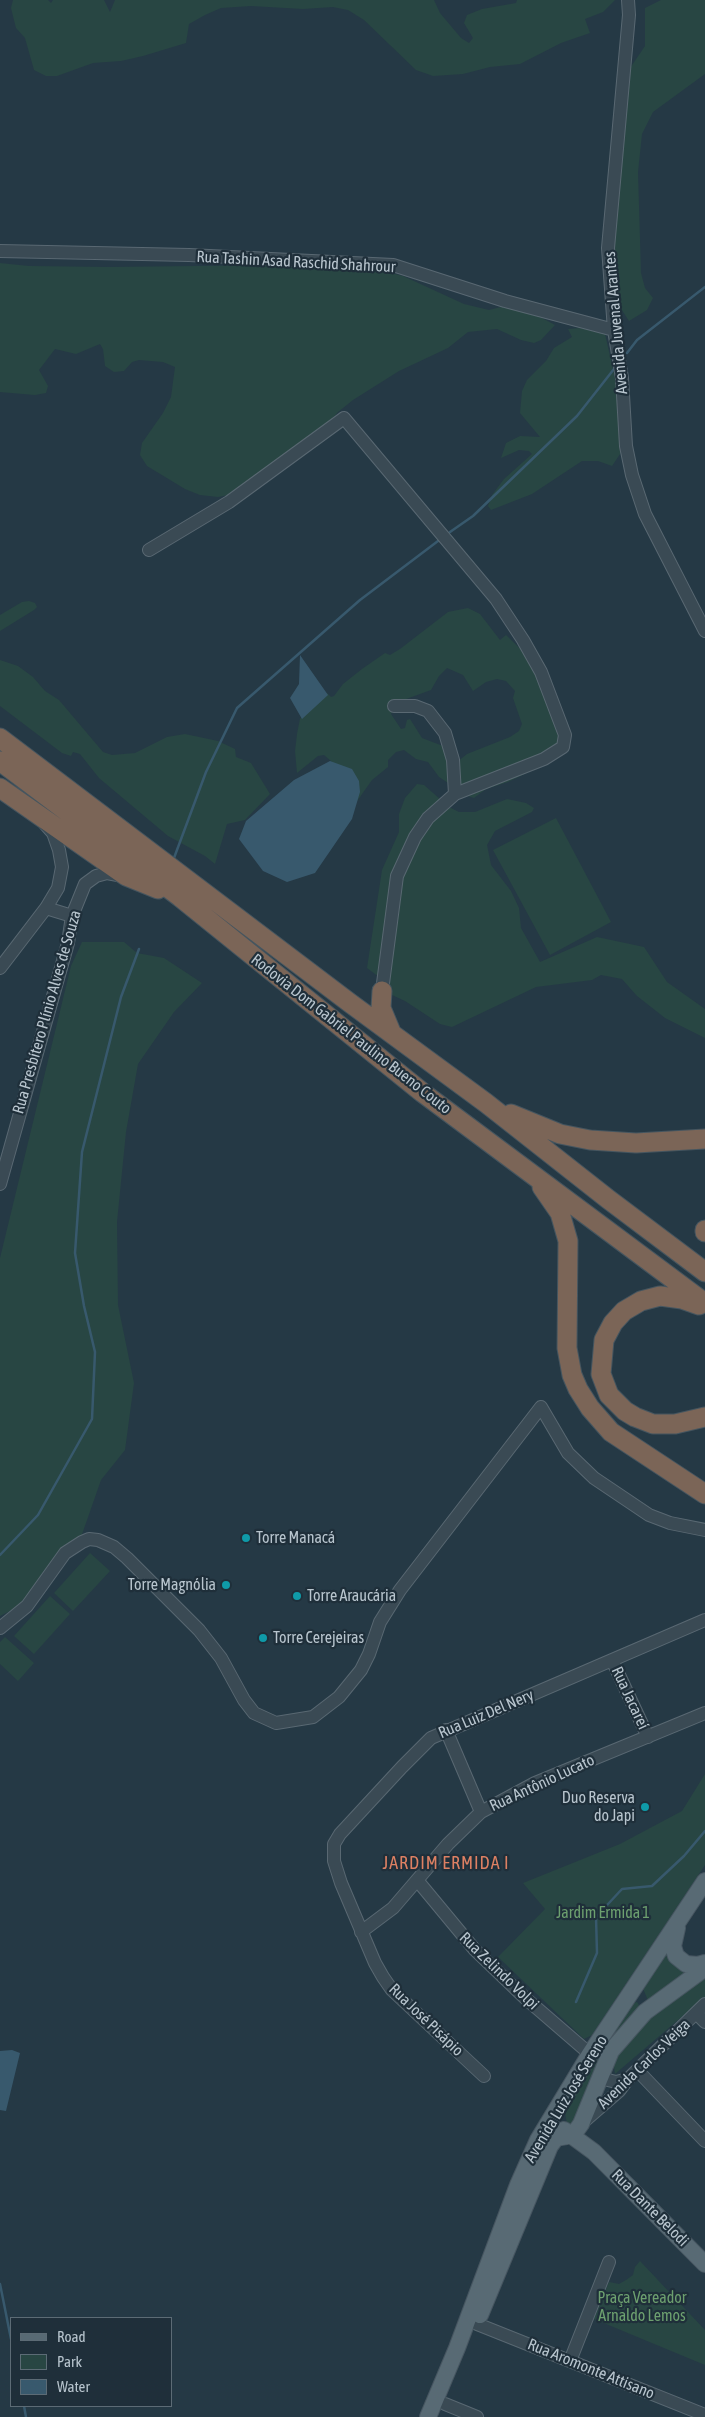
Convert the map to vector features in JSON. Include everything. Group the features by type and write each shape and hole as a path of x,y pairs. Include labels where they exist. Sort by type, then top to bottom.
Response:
{"highway":[{"name":"Rodovia Dom Gabriel Paulino Bueno Couto","path":"0,738 350,1003 486,1103 705,1272"},
{"name":"Rodovia Dom Gabriel Paulino Bueno Couto","path":"0,761 180,897 423,1093 705,1303"},
{"path":"0,788 126,876 180,897"},
{"path":"350,1003 382,991 381,1008 391,1033"},
{"path":"486,1103 560,1134 590,1140 636,1143 705,1139"},
{"path":"519,1163 548,1193 560,1213 568,1241 567,1348 572,1375 578,1389 590,1408 611,1432 705,1494"},
{"path":"705,1308 682,1298 668,1296 641,1300 624,1311 613,1323 604,1340 600,1362 601,1374 609,1395 625,1411 635,1417 653,1424 675,1424 705,1417"}],"main road":[{"name":"Avenida Luiz José Sereno","path":"442,2410 477,2324 524,2188 538,2140 554,2117 590,2054 705,1881"},
{"path":"680,1919 673,1946 676,1956 686,1964 698,1965 705,1963"},
{"name":"Avenida Luiz José Sereno","path":"428,2417 524,2188 556,2138 577,2129 611,2051 645,2012 705,1968"},
{"path":"631,1995 639,1996 645,2000 645,2012"},
{"name":"Rua Dante Belodi","path":"554,2117 560,2126 577,2129 594,2152 705,2264"}],"street":[{"name":"Avenida Juvenal Arantes","path":"628,0 629,15 608,248 614,330 619,352 626,446 632,475 656,539 705,631"},
{"name":"Rua Tashin Asad Raschid Shahrour","path":"0,251 189,255 394,265 505,301 614,330"},
{"path":"149,550 229,502 344,418 511,620 541,672 565,735 563,747 554,754 455,794 438,808 415,837 397,876 382,991"},
{"path":"394,706 416,706 428,711 445,732 453,760 455,794"},
{"path":"0,968 46,908 58,888 62,867 59,850 53,833 38,816"},
{"name":"Rua Presbítero Plínio Alves de Souza","path":"1,1177 68,943 72,916 86,884 96,876 107,873 126,876"},
{"path":"46,908 72,916"},
{"path":"0,1628 27,1606 65,1553 89,1539 98,1540 114,1547 127,1558 200,1630 221,1658 244,1700 254,1712 276,1723 313,1717 339,1697 361,1670 369,1654 380,1622 400,1590 541,1407 568,1453 594,1478 649,1515 670,1523 705,1530"},
{"name":"Rua Luiz Del Nery","path":"361,1932 334,1861 334,1844 340,1834 431,1738 705,1620"},
{"name":"Rua Jacareí","path":"612,1660 648,1737"},
{"name":"Rua Antônio Lucato","path":"361,1932 393,1908 481,1812 536,1783 705,1713"},
{"path":"446,1730 481,1812"},
{"name":"Rua Zelindo Volpi","path":"417,1880 475,1950 524,1997 590,2054"},
{"name":"Rua José Pisápio","path":"361,1932 375,1963 392,1990 484,2076"},
{"name":"Avenida Carlos Veiga","path":"577,2129 702,2013"},
{"path":"600,2078 616,2082 633,2075 705,2141"},
{"path":"570,2361 609,2262"},
{"name":"Rua Aromonte Attisano","path":"477,2324 705,2415"},
{"path":"442,2410 476,2417"}],"green space":[{"path":"13,0 48,0 51,3 53,0 104,0 110,12 115,0 434,0 440,13 461,38 469,43 473,38 464,23 467,15 482,9 516,3 517,0 615,0 603,12 585,19 590,33 561,43 520,64 490,67 463,74 433,76 416,70 364,20 348,10 333,7 303,9 251,6 221,8 189,24 186,43 143,56 121,61 93,63 57,76 46,76 34,70 25,38 16,28 11,8"},
{"path":"661,0 705,0 705,74 653,112 642,134 638,172 641,273 645,288 653,298 647,310 629,321 616,301 610,282 626,74 645,46 645,8"},
{"path":"0,263 29,266 285,265 370,268 403,276 464,304 489,310 501,307 510,308 542,318 555,325 541,340 534,343 521,340 497,329 468,332 448,348 399,371 353,400 338,412 310,444 233,494 218,497 200,495 185,489 147,466 140,455 142,443 163,413 171,397 175,367 163,362 139,360 132,362 124,371 114,372 105,366 103,349 100,344 76,354 55,349 39,370 48,386 46,393 35,395 0,392"},
{"path":"580,328 605,334 616,382 624,448 612,466 598,461 582,461 532,494 491,510 488,506 492,495 504,479 532,454 529,451 519,450 501,458 506,443 520,436 540,437 520,413 522,391 527,380 546,361 554,348 572,337 568,329"},
{"path":"29,601 35,603 37,607 0,631 0,615 22,602"},
{"path":"468,608 480,614 500,640 506,635 539,667 561,734 556,748 535,769 508,782 486,789 474,798 439,777 428,762 416,759 404,750 396,752 388,760 388,767 372,780 355,804 331,761 324,755 318,756 297,773 295,751 297,734 300,719 308,705 327,693 331,697 334,696 343,684 362,669 385,653 390,655 400,649 448,612","holes":["447,668 463,675 473,691 486,682 497,679 506,681 515,691 513,698 522,724 519,731 510,737 467,754 457,762 443,746 422,738 410,719 407,720 405,728 401,729 391,714 398,702 431,690 439,676"]},
{"path":"0,660 18,666 33,677 45,691 59,700 103,752 112,755 135,753 167,737 185,734 218,741 235,749 236,757 251,763 270,794 245,820 227,824 215,864 205,856 168,836 99,778 80,754 73,752 71,756 62,753 0,706"},
{"path":"417,784 424,785 449,807 459,812 475,812 507,799 526,803 534,808 532,812 495,831 487,845 491,865 511,891 519,908 521,928 540,962 597,937 644,947 667,982 705,1009 705,1038 665,1018 637,996 622,979 601,975 592,980 536,987 452,1027 440,1024 405,1001 379,989 379,977 367,968 382,870 399,832 399,814 405,798"},
{"path":"556,818 611,922 550,955 493,850"},
{"path":"82,942 124,942 137,953 164,958 202,983 174,1012 138,1064 126,1132 117,1222 118,1305 134,1383 125,1450 101,1480 79,1543 60,1553 18,1607 0,1616 0,1258 71,966"},
{"path":"90,1553 110,1571 73,1611 54,1593"},
{"path":"50,1596 70,1614 34,1654 14,1636"},
{"path":"5,1637 34,1663 18,1681 0,1664 0,1642"},
{"name":"Jardim Ermida 1","path":"705,1774 705,1865 592,2035 584,2039 498,1957 545,1909 523,1883 620,1844 682,1811"},
{"path":"671,1941 696,1970 649,2003 642,1986"},
{"path":"705,1978 705,1997 615,2074 613,2061 620,2049 648,2020"},
{"path":"637,2002 639,2005 638,2010 580,2120 571,2126 567,2124 565,2112 601,2050 632,2003"},
{"name":"Praça Vereador Arnaldo Lemos","path":"640,2261 705,2330 705,2365 594,2319 609,2282 619,2284 626,2280 633,2275 635,2267"}],"water":[{"path":"300,655 328,695 302,719 290,698 299,684"},
{"path":"330,761 352,769 359,781 360,792 352,819 315,873 287,882 263,871 239,839 246,821 294,780"},
{"path":"12,2050 20,2053 6,2111 0,2110 0,2051"}],"waterway":[{"path":"627,353 637,340 705,287"},
{"path":"450,532 473,516 577,416 614,369"},
{"path":"174,858 206,772 237,708 360,600 438,541"},
{"path":"0,1555 38,1515 92,1419 95,1352 84,1306 75,1253 82,1152 121,997 139,949"},
{"path":"576,2002 597,1953 596,1917 622,1889 652,1886 684,1856 705,1831"},
{"path":"0,2284 10,2334"},
{"path":"24,2407 26,2417"}],"place":[{"name":"Torre Manacá","path":"246,1538"},
{"name":"Torre Magnólia","path":"226,1585"},
{"name":"Torre Araucária","path":"297,1596"},
{"name":"Torre Cerejeiras","path":"263,1638"},
{"name":"Duo Reserva do Japi","path":"645,1807"}],"district":[{"name":"JARDIM ERMIDA I","path":"446,1863"}]}
